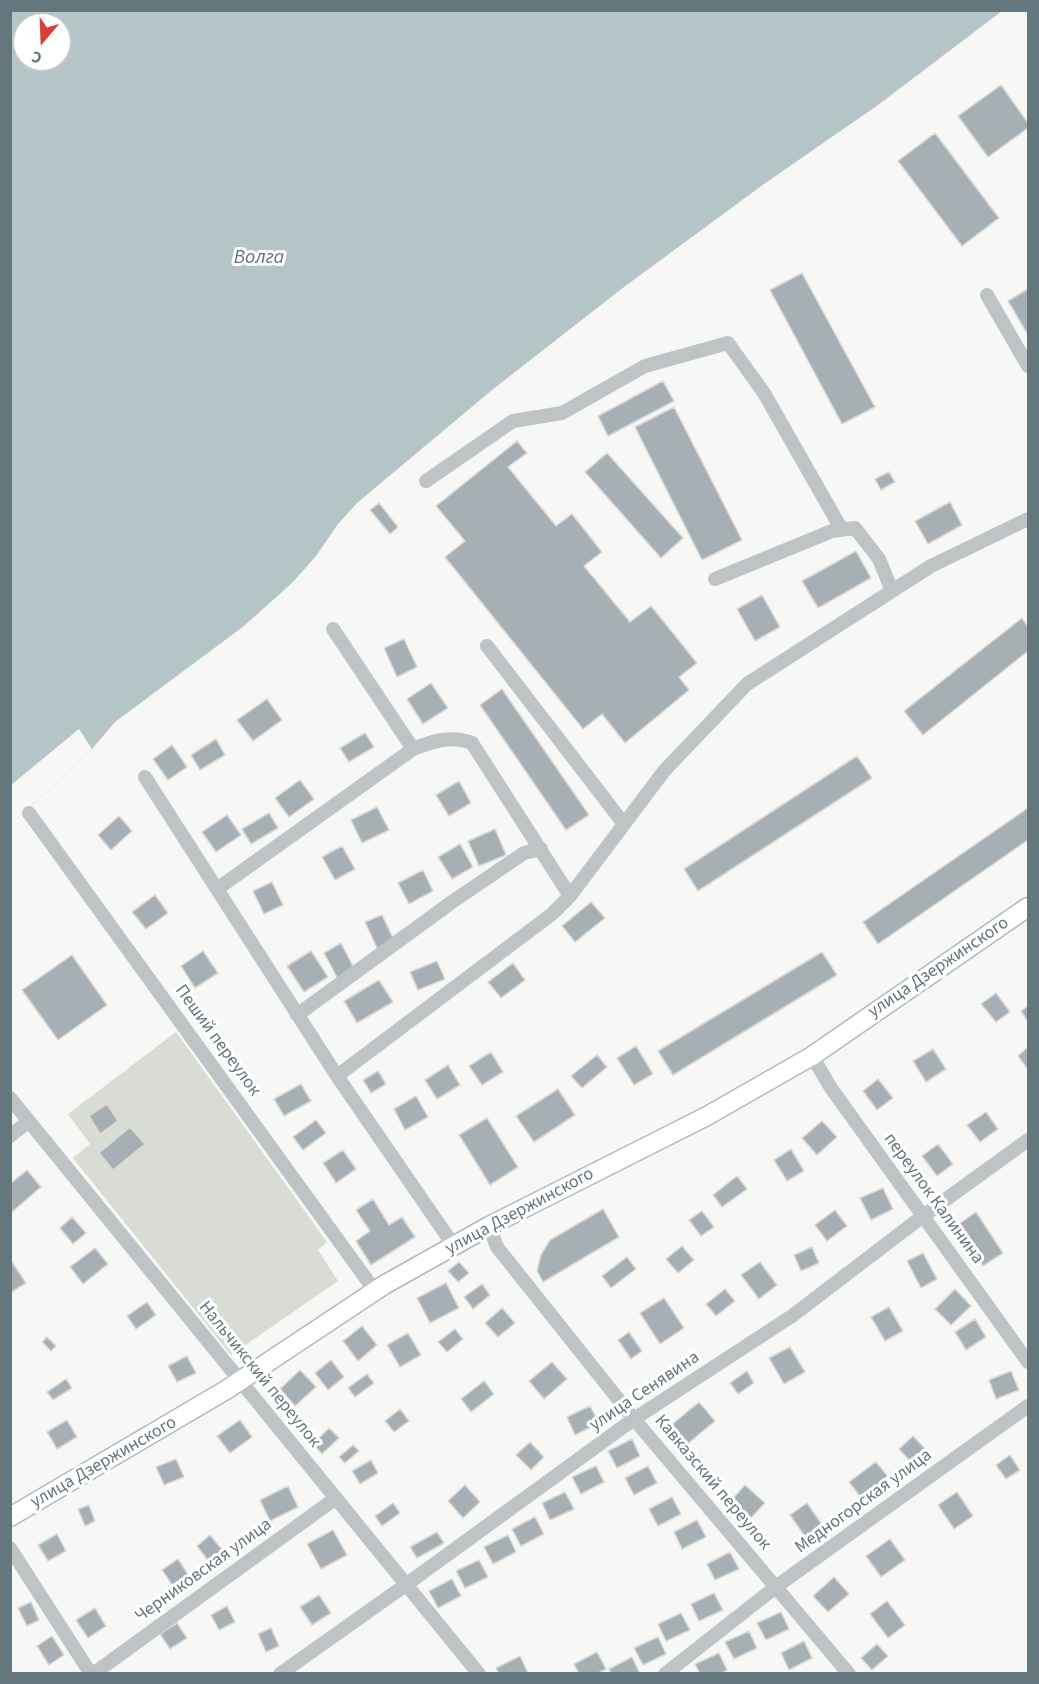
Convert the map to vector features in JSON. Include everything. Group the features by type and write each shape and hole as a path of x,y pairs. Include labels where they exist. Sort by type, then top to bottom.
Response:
{"main road":[{"name":"улица Дзержинского","path":"10,1517 97,1468 240,1380 375,1291 489,1226 706,1116 812,1056 1029,907"}],"street":[{"path":"987,295 1029,366"},
{"path":"426,481 513,421 562,413 645,366 728,343 764,393 842,530"},
{"path":"337,1076 552,914 570,896 664,771 747,684 931,566 1029,519"},
{"path":"715,579 832,531 855,528 879,559 892,591"},
{"path":"333,629 412,749"},
{"path":"487,645 624,824"},
{"path":"217,889 412,749 450,738 472,743 570,896"},
{"path":"145,777 337,1076 454,1246"},
{"name":"Пеший переулок","path":"29,813 375,1291"},
{"path":"297,1015 452,902 524,853 541,849"},
{"name":"переулок Калинина","path":"812,1056 831,1088 1029,1362"},
{"name":"Нальчикский переулок","path":"10,1098 479,1674"},
{"path":"10,1136 29,1121"},
{"name":"улица Сенявина","path":"280,1674 634,1419 792,1316 923,1216 1029,1140"},
{"name":"Кавказский переулок","path":"489,1226 497,1246 634,1419 849,1674"},
{"name":"Медногорская улица","path":"665,1674 777,1586 1029,1406"},
{"name":"Черниковская улица","path":"92,1674 336,1498"},
{"path":"10,1548 92,1674"}],"shaded area":[{"path":"176,1032 327,1242 318,1250 338,1281 231,1355 73,1158 90,1144 68,1114"}],"water":[{"name":"Волга","path":"11,11 1002,11 878,105 764,184 624,287 492,390 357,503 293,582 244,626 115,722 61,780 11,823"}],"pier":[{"path":"79,729 92,749 61,780 11,823 11,785"}],"building":[{"path":"1001,85 1028,123 1028,128 988,157 958,116"},
{"path":"935,133 999,218 962,246 898,161"},
{"path":"802,273 875,407 842,424 770,290"},
{"path":"1028,289 1028,335 1008,301"},
{"path":"663,381 674,401 608,436 598,416"},
{"path":"674,407 742,540 702,560 635,427"},
{"path":"517,441 527,453 508,467 556,526 572,514 602,552 584,566 630,622 651,606 697,663 679,677 689,690 625,743 602,714 583,729 445,557 465,541 436,506"},
{"path":"607,453 683,538 661,558 585,472"},
{"path":"889,472 895,482 881,490 875,479"},
{"path":"950,502 962,525 928,544 915,521"},
{"path":"379,503 398,527 390,534 370,510"},
{"path":"856,551 871,578 818,608 802,581"},
{"path":"762,595 780,627 755,641 737,609"},
{"path":"1022,618 1028,627 1028,651 923,735 904,711"},
{"path":"404,639 417,667 397,677 384,648"},
{"path":"431,683 448,708 423,724 407,699"},
{"path":"502,689 589,815 566,830 480,705"},
{"path":"267,699 282,720 253,741 237,720"},
{"path":"365,733 374,747 349,762 340,748"},
{"path":"216,739 225,755 200,770 191,755"},
{"path":"172,745 187,767 168,780 153,759"},
{"path":"857,756 872,778 698,891 684,869"},
{"path":"300,780 314,799 289,817 275,798"},
{"path":"459,781 471,803 449,816 436,795"},
{"path":"377,807 389,830 362,843 351,820"},
{"path":"1028,808 1028,840 878,944 863,922"},
{"path":"269,813 278,828 251,844 242,829"},
{"path":"227,815 241,835 216,852 202,832"},
{"path":"119,816 132,831 111,850 98,835"},
{"path":"495,829 506,855 479,866 468,841"},
{"path":"460,844 473,867 452,879 438,857"},
{"path":"342,846 355,869 335,880 322,857"},
{"path":"423,870 433,891 409,904 398,883"},
{"path":"272,882 283,905 264,914 253,891"},
{"path":"155,895 168,913 146,929 132,912"},
{"path":"591,902 605,918 575,942 562,926"},
{"path":"382,915 395,942 378,950 365,922"},
{"path":"341,943 355,970 338,979 324,953"},
{"path":"203,951 218,973 195,988 181,966"},
{"path":"311,951 328,977 304,992 287,966"},
{"path":"822,952 837,975 673,1075 658,1051"},
{"path":"72,955 107,1005 58,1040 22,990"},
{"path":"437,961 445,979 418,990 410,972"},
{"path":"513,963 525,980 501,998 488,982"},
{"path":"379,980 393,1002 357,1023 344,1001"},
{"path":"996,993 1010,1012 996,1022 981,1004"},
{"path":"1028,1006 1028,1022 1021,1011"},
{"path":"636,1046 653,1074 634,1085 617,1058"},
{"path":"1028,1047 1028,1067 1027,1068 1018,1056"},
{"path":"933,1049 946,1069 926,1082 913,1061"},
{"path":"491,1052 503,1072 482,1085 469,1066"},
{"path":"597,1055 607,1067 582,1088 571,1076"},
{"path":"448,1065 460,1085 437,1099 425,1080"},
{"path":"378,1071 386,1084 371,1093 363,1080"},
{"path":"878,1079 893,1098 877,1110 863,1091"},
{"path":"301,1084 311,1101 284,1116 274,1099"},
{"path":"558,1089 575,1115 534,1142 516,1116"},
{"path":"416,1096 428,1117 405,1130 394,1109"},
{"path":"107,1104 118,1121 100,1134 89,1116"},
{"path":"986,1112 998,1129 980,1142 967,1125"},
{"path":"487,1118 518,1167 490,1185 459,1135"},
{"path":"316,1120 326,1133 303,1150 293,1137"},
{"path":"822,1121 837,1137 817,1155 802,1138"},
{"path":"130,1127 145,1144 113,1170 99,1153"},
{"path":"938,1144 953,1164 937,1176 922,1156"},
{"path":"791,1149 804,1171 787,1181 774,1160"},
{"path":"343,1150 356,1169 336,1183 323,1163"},
{"path":"27,1170 41,1187 12,1212 10,1184"},
{"path":"737,1176 747,1189 722,1207 713,1195"},
{"path":"883,1188 893,1209 871,1220 860,1198"},
{"path":"373,1199 389,1225 402,1217 415,1237 371,1265 356,1241 370,1231 356,1210"},
{"path":"603,1209 619,1237 543,1282 537,1271 541,1255 550,1240"},
{"path":"835,1210 847,1226 827,1241 815,1225"},
{"path":"702,1211 714,1227 701,1236 689,1220"},
{"path":"976,1212 1003,1253 983,1266 956,1226"},
{"path":"72,1217 86,1233 73,1244 60,1228"},
{"path":"682,1246 694,1260 678,1273 666,1259"},
{"path":"812,1247 819,1263 801,1271 794,1255"},
{"path":"95,1248 108,1264 83,1284 70,1267"},
{"path":"923,1253 937,1279 921,1288 907,1261"},
{"path":"627,1257 636,1269 611,1288 602,1276"},
{"path":"10,1259 26,1283 10,1293"},
{"path":"459,1262 469,1273 458,1282 448,1271"},
{"path":"760,1262 777,1285 759,1299 741,1275"},
{"path":"446,1283 459,1308 430,1323 417,1298"},
{"path":"482,1284 490,1295 473,1309 464,1297"},
{"path":"725,1289 735,1301 716,1316 706,1304"},
{"path":"955,1289 971,1306 951,1325 935,1309"},
{"path":"664,1298 684,1328 660,1344 640,1313"},
{"path":"147,1302 156,1315 136,1329 127,1316"},
{"path":"889,1307 903,1331 885,1341 871,1317"},
{"path":"502,1308 515,1323 498,1337 485,1323"},
{"path":"975,1319 986,1337 966,1350 955,1332"},
{"path":"362,1326 377,1345 358,1361 343,1341"},
{"path":"455,1329 463,1339 447,1352 438,1342"},
{"path":"629,1332 642,1351 631,1359 618,1340"},
{"path":"408,1333 421,1355 400,1367 387,1345"},
{"path":"47,1337 56,1346 51,1351 42,1342"},
{"path":"790,1347 805,1372 784,1384 769,1358"},
{"path":"187,1356 196,1373 177,1382 168,1366"},
{"path":"331,1360 344,1377 328,1390 315,1373"},
{"path":"552,1362 567,1379 544,1399 529,1381"},
{"path":"300,1370 316,1387 295,1406 280,1389"},
{"path":"747,1371 754,1383 738,1394 730,1383"},
{"path":"1011,1371 1019,1390 996,1399 989,1380"},
{"path":"367,1374 374,1383 355,1397 348,1388"},
{"path":"66,1379 72,1388 53,1400 47,1392"},
{"path":"484,1381 494,1394 471,1412 461,1399"},
{"path":"699,1402 715,1421 685,1446 669,1427"},
{"path":"590,1406 599,1423 575,1435 567,1417"},
{"path":"400,1409 409,1421 394,1432 385,1421"},
{"path":"67,1420 77,1437 57,1449 47,1432"},
{"path":"240,1420 252,1437 230,1453 217,1436"},
{"path":"329,1428 339,1438 322,1454 313,1444"},
{"path":"913,1436 927,1451 913,1464 899,1449"},
{"path":"632,1439 640,1456 617,1468 608,1451"},
{"path":"530,1442 544,1457 531,1470 516,1455"},
{"path":"353,1445 359,1451 345,1463 339,1457"},
{"path":"1010,1455 1020,1470 1006,1479 996,1465"},
{"path":"176,1459 184,1477 164,1485 156,1467"},
{"path":"371,1460 378,1473 360,1484 352,1471"},
{"path":"876,1462 889,1478 862,1499 849,1482"},
{"path":"596,1466 604,1482 581,1494 572,1477"},
{"path":"648,1466 657,1483 634,1495 625,1478"},
{"path":"465,1485 480,1502 463,1518 448,1501"},
{"path":"745,1485 765,1503 746,1523 727,1505"},
{"path":"288,1486 298,1507 270,1521 260,1500"},
{"path":"565,1492 574,1509 550,1520 542,1503"},
{"path":"957,1492 973,1516 954,1529 938,1505"},
{"path":"672,1497 681,1514 658,1526 649,1509"},
{"path":"393,1503 400,1513 382,1526 375,1516"},
{"path":"807,1503 823,1526 806,1538 790,1515"},
{"path":"89,1505 95,1521 85,1526 78,1509"},
{"path":"535,1517 544,1534 521,1546 512,1529"},
{"path":"697,1520 706,1537 682,1549 674,1532"},
{"path":"333,1530 347,1555 321,1569 307,1544"},
{"path":"437,1532 444,1543 417,1558 410,1547"},
{"path":"57,1534 66,1551 48,1561 38,1545"},
{"path":"210,1535 224,1552 210,1563 197,1546"},
{"path":"508,1535 516,1552 493,1564 484,1547"},
{"path":"890,1539 905,1560 881,1577 866,1556"},
{"path":"730,1552 739,1569 715,1580 707,1564"},
{"path":"178,1559 189,1576 173,1586 162,1570"},
{"path":"479,1560 488,1577 465,1588 456,1571"},
{"path":"834,1577 849,1594 828,1612 813,1596"},
{"path":"452,1579 461,1596 438,1608 429,1591"},
{"path":"714,1593 723,1610 699,1621 691,1604"},
{"path":"319,1595 331,1613 312,1625 300,1607"},
{"path":"887,1601 905,1625 888,1638 870,1614"},
{"path":"31,1602 39,1620 27,1626 18,1608"},
{"path":"227,1606 235,1622 219,1630 211,1615"},
{"path":"95,1608 106,1626 88,1638 76,1620"},
{"path":"781,1612 789,1629 766,1640 757,1623"},
{"path":"681,1613 690,1630 666,1641 658,1624"},
{"path":"177,1623 187,1638 170,1649 160,1634"},
{"path":"271,1628 279,1646 266,1652 258,1634"},
{"path":"749,1631 757,1648 734,1659 725,1642"},
{"path":"52,1636 64,1655 49,1665 37,1646"},
{"path":"658,1637 666,1654 643,1665 634,1648"},
{"path":"804,1641 812,1658 789,1670 781,1653"},
{"path":"877,1644 888,1656 872,1670 861,1658"},
{"path":"597,1652 606,1669 596,1674 579,1674 574,1664"},
{"path":"719,1653 727,1670 720,1674 700,1674 695,1664"},
{"path":"520,1656 528,1673 499,1674 496,1668"},
{"path":"632,1657 640,1674 611,1674 609,1669"}]}
